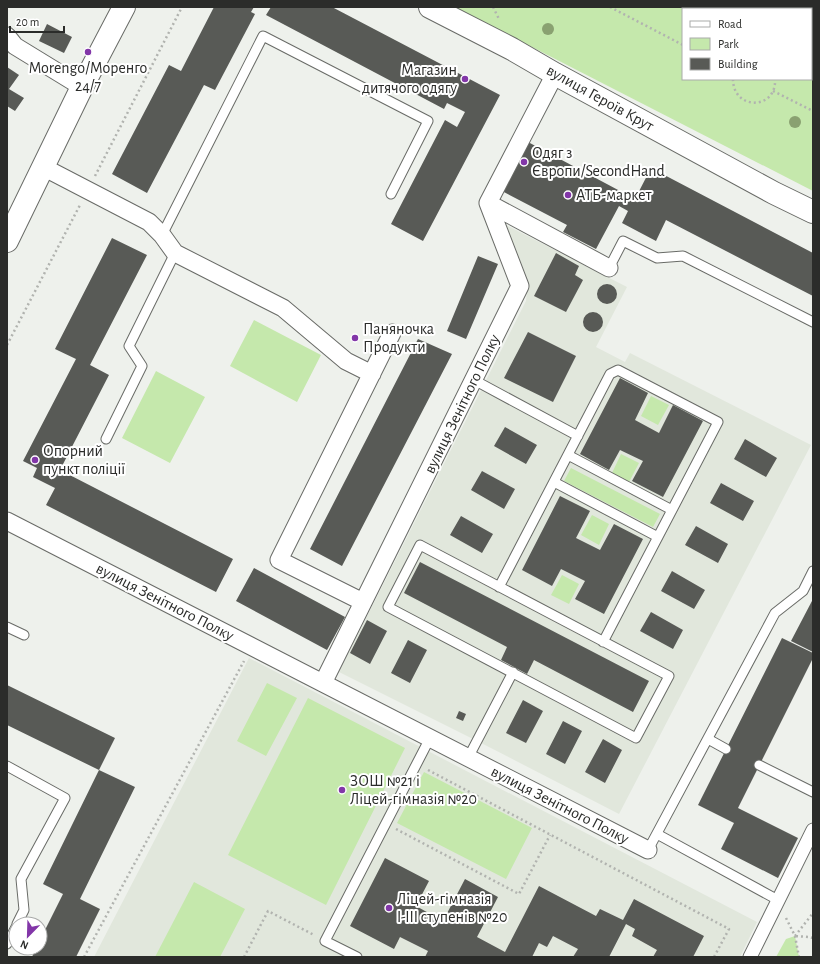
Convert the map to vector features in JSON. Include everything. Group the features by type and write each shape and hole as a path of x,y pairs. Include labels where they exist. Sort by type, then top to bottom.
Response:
{"street":[{"path":"7,241 82,87 124,7"},
{"name":"вулиця Героїв Крут","path":"430,7 512,49 555,74 813,212"},
{"path":"7,36 15,46 82,87"},
{"path":"555,74 488,203 609,268"},
{"path":"43,167 149,222 162,235 175,252 283,308 346,361 372,374"},
{"name":"вулиця Зенітного Полку","path":"323,683 520,286 488,203"},
{"path":"363,602 279,560 392,333"},
{"name":"вулиця Зенітного Полку","path":"7,521 648,850"},
{"path":"750,957 813,830"}],"lane":[{"path":"162,235 263,36 428,121 391,194"},
{"path":"609,268 623,241 657,258 683,256 813,322"},
{"path":"106,439 142,366 129,346 175,252"},
{"path":"499,587 610,374 618,370 718,422 603,642"},
{"path":"474,380 578,436"},
{"path":"568,455 672,510"},
{"path":"554,482 658,536"},
{"path":"420,545 499,587 669,676 636,738 388,607 420,545"},
{"path":"648,850 775,613 803,591 813,571"},
{"path":"7,626 24,635"},
{"path":"468,758 512,672"},
{"path":"357,957 325,941 430,738"},
{"path":"708,739 726,748"},
{"path":"760,765 813,792"},
{"path":"7,766 65,798 21,878 24,910 21,916"},
{"path":"657,834 778,900"}],"path":[{"path":"610,7 682,43"},
{"path":"733,80 736,93 747,102 754,103 767,99 775,88 775,80"},
{"path":"773,91 813,111"},
{"path":"84,957 251,647"},
{"path":"417,764 729,929 714,957"},
{"path":"386,824 519,894 550,835"},
{"path":"778,900 795,936 798,957"},
{"path":"244,957 268,910 325,941"},
{"path":"795,936 813,913"},
{"path":"795,936 813,938"}],"shaded area":[{"path":"506,225 627,287 596,347 625,362 630,353 811,445 619,814 339,672 526,301 528,280"},
{"name":"ЗОШ №21 і Ліцей-гімназія №20","path":"249,658 757,922 740,957 94,957"}],"green space":[{"path":"454,7 750,8 682,8 682,80 812,80 813,41 813,191"},
{"path":"254,320 321,355 297,402 230,366"},
{"path":"156,371 205,397 170,463 122,438"},
{"path":"651,396 669,405 658,425 641,416"},
{"path":"621,454 639,463 629,482 612,473"},
{"path":"571,468 660,514 653,527 564,481"},
{"path":"592,515 609,524 599,545 581,535"},
{"path":"562,575 579,584 569,604 551,595"},
{"path":"267,683 297,698 266,756 237,741"},
{"path":"308,698 405,748 326,905 228,855"},
{"path":"424,772 532,828 506,879 397,823"},
{"path":"194,882 245,909 220,957 155,957"},
{"path":"795,936 799,957 776,957 786,939"}],"building":[{"path":"214,7 254,7 251,12 255,14 215,90 204,85 147,193 112,174 169,65 181,71"},
{"path":"271,7 332,7 500,95 423,241 391,224 445,120 457,127 465,112 447,103 444,109 266,15"},
{"path":"47,24 72,37 64,53 39,41"},
{"path":"7,67 19,75 9,89 24,98 15,111 7,106"},
{"path":"528,142 635,199 651,168 813,253 813,296 666,220 656,241 622,223 628,211 619,206 596,249 563,232 567,225 502,191"},
{"path":"112,238 147,255 90,365 109,375 60,470 233,559 216,592 46,505 55,488 33,477 37,468 23,461 76,359 55,349"},
{"path":"556,253 579,266 575,275 583,280 566,312 534,296"},
{"path":"478,256 498,264 466,339 447,331"},
{"path":"607,284 614,287 617,294 614,301 607,304 600,301 597,294 600,287"},
{"path":"593,312 600,315 603,322 600,329 593,332 586,329 583,322 586,315"},
{"path":"528,332 576,356 553,402 504,378"},
{"path":"418,339 452,354 342,566 310,549"},
{"path":"620,378 648,393 635,420 659,433 673,405 703,421 663,497 632,481 643,461 620,450 609,470 580,454"},
{"path":"505,427 537,445 526,464 494,446"},
{"path":"745,439 777,458 766,477 734,459"},
{"path":"482,471 515,489 504,509 471,490"},
{"path":"721,483 754,501 743,521 710,503"},
{"path":"560,496 590,511 576,538 600,550 614,524 643,539 604,614 575,599 585,581 561,569 552,586 522,570"},
{"path":"461,516 493,534 482,553 450,535"},
{"path":"696,526 728,544 718,563 685,545"},
{"path":"420,562 649,681 633,712 534,660 527,674 501,660 507,647 404,593"},
{"path":"254,568 345,617 327,650 236,601"},
{"path":"672,571 705,590 694,609 661,591"},
{"path":"813,599 813,652 791,641"},
{"path":"651,612 683,630 673,649 640,631"},
{"path":"367,620 387,631 370,664 350,653"},
{"path":"782,638 813,653 813,658 738,808 798,838 778,878 721,849 734,823 698,805"},
{"path":"408,640 427,650 410,683 391,673"},
{"path":"7,685 115,738 99,770 7,725"},
{"path":"523,700 543,711 526,743 506,733"},
{"path":"459,711 466,714 463,721 456,718"},
{"path":"563,721 582,731 565,764 546,754"},
{"path":"603,739 622,750 605,783 585,772"},
{"path":"99,770 135,787 80,899 100,909 76,957 32,957 48,956 48,924 63,894 43,884"},
{"name":"Ліцей-гімназія I-III ступенів №20","path":"385,858 429,881 416,906 443,921 465,879 498,897 477,937 505,952 539,886 596,916 600,909 623,920 634,899 704,936 693,957 653,957 657,950 632,936 635,929 626,924 609,957 573,957 578,949 553,936 547,947 539,943 532,957 425,957 428,951 400,937 394,949 350,926"}],"place":[{"name":"Morengo/Моренго 24/7","path":"88,52"},
{"name":"Магазин дитячого одягу","path":"465,79"},
{"name":"Одяг з Європи/SecondHand","path":"524,162"},
{"name":"АТБ-маркет","path":"568,195"},
{"name":"Паняночка Продукти","path":"355,338"},
{"name":"Опорний пункт поліції","path":"35,460"},
{"name":"ЗОШ №21 і Ліцей-гімназія №20","path":"342,790"},
{"name":"Ліцей-гімназія I-III ступенів №20","path":"389,908"}]}
